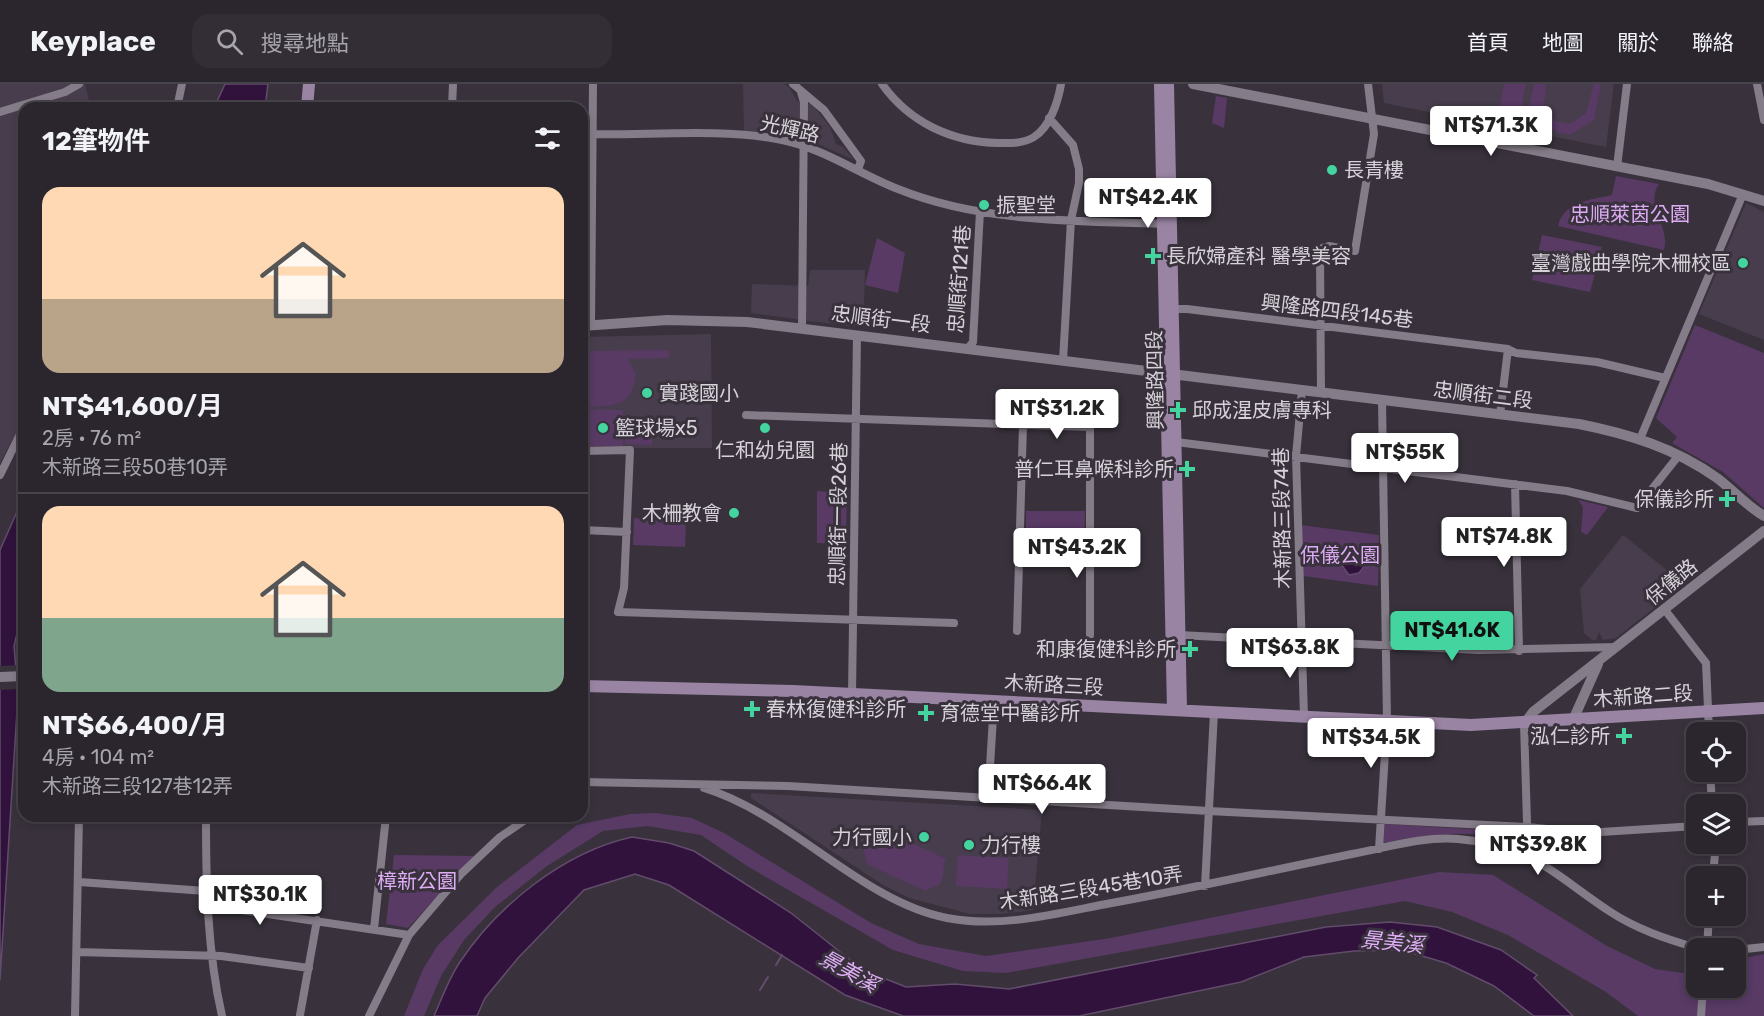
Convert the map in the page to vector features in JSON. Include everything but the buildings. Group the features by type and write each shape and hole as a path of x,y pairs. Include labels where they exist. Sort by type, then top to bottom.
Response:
{"main road":[{"path":"308,102 309,84"},
{"name":"興隆路四段","path":"1160,84 1167,224 1177,710"},
{"name":"興隆路四段","path":"1167,224 1168,84"},
{"name":"興隆路四段","path":"1170,374 1176,442 1179,635 1177,710"},
{"name":"木新路三段","path":"588,686 852,694 1471,725 1524,724"},
{"name":"木新路二段","path":"1524,724 1764,708"}],"street":[{"path":"33,102 66,92 79,84"},
{"path":"178,102 182,84"},
{"path":"452,102 453,84"},
{"path":"588,262 593,84"},
{"path":"794,84 824,110 861,161 858,169"},
{"path":"882,84 891,97 915,118 960,138 1013,143 1036,136 1049,118 1061,84"},
{"path":"1193,84 1617,166 1743,194 1764,201"},
{"path":"1321,393 1320,252 1325,246 1356,251 1374,134 1368,84"},
{"path":"1617,166 1627,84"},
{"path":"1756,85 1764,120"},
{"path":"801,92 804,102 802,328"},
{"path":"0,112 18,107"},
{"path":"1049,118 1068,137 1077,159 1079,183 1071,220 1063,361"},
{"name":"光輝路","path":"588,135 776,138 803,146 898,189 980,211 1071,220 1167,224"},
{"path":"1640,439 1743,194"},
{"name":"忠順街121巷","path":"968,348 973,342 980,211"},
{"name":"興隆路四段145巷","path":"1169,311 1320,326 1508,350 1528,355 1597,362 1665,378"},
{"name":"忠順街一段","path":"588,326 704,320 802,328 1170,374"},
{"name":"忠順街一段26巷","path":"852,694 857,335"},
{"path":"1500,415 1508,350"},
{"name":"忠順街二段","path":"1170,374 1579,424 1640,439 1679,455 1718,479 1764,516"},
{"name":"木新路三段74巷","path":"1302,390 1296,456 1304,716"},
{"path":"1378,849 1382,819 1387,721 1381,468 1382,400"},
{"path":"746,415 1090,427 1090,634"},
{"path":"1017,631 1023,425"},
{"path":"0,475 18,438"},
{"path":"1176,442 1567,491 1637,508 1679,455"},
{"path":"588,451 630,450 624,588 618,612 954,623"},
{"path":"1515,484 1518,651"},
{"path":"588,530 627,532"},
{"name":"保儀路","path":"1524,724 1533,712 1764,531"},
{"path":"1665,610 1706,663 1709,722"},
{"path":"1179,635 1387,647 1518,651 1618,647"},
{"path":"1573,720 1599,661"},
{"path":"0,677 18,676"},
{"path":"988,799 994,701"},
{"path":"1205,886 1214,712"},
{"path":"1524,724 1528,855"},
{"path":"588,782 788,786 1585,832 1686,827"},
{"path":"588,787 601,783"},
{"name":"木新路三段45巷10弄","path":"692,785 740,802 896,899 945,918 971,922 1021,920 1205,886 1378,849 1456,839 1503,846 1528,855 1630,923 1686,944"},
{"path":"1746,822 1764,821"},
{"path":"75,1016 79,822"},
{"path":"206,822 206,891 211,955 222,1016"},
{"path":"374,929 385,822"},
{"path":"369,1016 409,935 469,865 500,837 522,822"},
{"path":"79,882 206,891"},
{"path":"207,905 409,935"},
{"path":"300,1015 317,920"},
{"path":"1746,949 1764,947"},
{"path":"77,952 211,955 309,968"},
{"path":"1701,1016 1702,998"}],"shaded area":[{"path":"0,84 85,84 90,102 18,102 18,429 0,463"},
{"path":"743,84 784,84 789,87 797,101 809,103 816,109 830,127 836,144 843,147 854,160 809,140 776,132 744,131"},
{"path":"1382,84 1614,84 1606,147 1384,103"},
{"name":"臺灣戲曲學院木柵校區","path":"1746,203 1764,212 1764,340 1699,314"},
{"path":"810,270 865,270 864,306 856,306 855,327 751,313 752,284 808,286"},
{"name":"實踐國小","path":"711,334 712,448 588,448 588,337"},
{"path":"1623,535 1673,575 1676,587 1673,593 1616,638 1603,640 1599,632 1596,640 1592,640 1584,633 1580,589"},
{"name":"力行國小","path":"751,793 1042,810 1033,910 1001,914 970,914 909,898 883,885 751,798"}],"green space":[{"path":"1504,84 1526,84 1520,115 1499,111"},
{"path":"1534,84 1546,84 1544,107 1555,121 1570,124 1586,113 1594,84 1601,84 1594,120 1570,135 1556,132 1537,116 1534,128 1525,126"},
{"path":"1216,96 1227,98 1224,128 1212,123"},
{"name":"忠順萊茵公園","path":"1616,176 1659,184 1654,201 1664,233 1664,250 1558,226 1566,211 1572,207 1587,200 1612,195"},
{"path":"1542,235 1602,247 1590,292 1532,280"},
{"path":"877,238 905,253 898,293 865,285"},
{"path":"1695,325 1764,353 1764,508 1723,472 1672,443 1677,437 1656,418"},
{"path":"669,350 669,358 628,359 636,374 634,385 625,400 611,405 588,407 588,351"},
{"name":"籃球場x5","path":"588,409 623,410 623,446 588,446"},
{"path":"625,417 651,417 652,445 625,444"},
{"path":"817,491 847,493 846,544 817,543"},
{"path":"1578,500 1608,507 1587,535 1581,532 1583,507"},
{"path":"1026,511 1085,511 1084,539 1026,538"},
{"path":"634,518 686,520 685,547 633,545"},
{"name":"保儀公園","path":"1300,525 1379,535 1378,586 1303,576"},
{"path":"655,813 692,818 724,833 871,923 919,944 986,956 1111,938 1439,872 1493,875 1607,946 1655,969 1686,974 1686,998 1746,998 1746,958 1764,954 1764,1016 1638,1016 1606,992 1508,935 1452,912 1405,901 1006,973 963,971 893,950 747,866 701,835 647,826 603,831 547,866 495,907 464,940 441,976 424,1016 404,1016 423,969 438,945 497,887 577,825 630,814"},
{"path":"1385,824 1520,832 1521,848 1488,836 1471,834 1435,835 1383,843"},
{"path":"876,826 946,859 940,884 925,891 867,864 863,847 869,839 877,835 873,833"},
{"name":"樟新公園","path":"394,855 474,856 408,928 386,924"},
{"path":"958,855 1009,858 1007,889 956,886"}],"water":[{"path":"225,84 268,84 266,102 217,102"},
{"path":"18,510 18,630 14,646 18,695 0,980 0,550"},
{"path":"1355,556 1366,564 1359,573 1349,575 1341,564"},
{"name":"景美溪","path":"632,837 669,843 694,851 791,913 863,970 906,987 955,984 1009,989 1326,927 1390,922 1437,927 1501,950 1537,975 1534,978 1573,1016 1534,1016 1494,986 1446,963 1402,950 1354,951 1304,957 1241,982 1079,1016 903,1016 845,995 669,885 635,874 584,890 518,958 485,998 477,1016 434,1016 460,962 493,921 513,901 558,868 582,855 607,844"}],"pier":[{"path":"18,665 18,689 0,690 0,666"}],"waterway":[{"path":"776,965 782,955"},
{"path":"760,990 768,977"}],"place":[{"name":"長青樓","path":"1332,170"},
{"name":"振聖堂","path":"984,205"},
{"name":"長欣婦產科 醫學美容","path":"1153,256"},
{"name":"臺灣戲曲學院木柵校區","path":"1743,263"},
{"name":"實踐國小","path":"647,393"},
{"name":"邱成湦皮膚專科","path":"1178,410"},
{"name":"籃球場x5","path":"603,428"},
{"name":"仁和幼兒園","path":"765,428"},
{"name":"普仁耳鼻喉科診所","path":"1187,469"},
{"name":"保儀診所","path":"1727,499"},
{"name":"木柵教會","path":"734,513"},
{"name":"和康復健科診所","path":"1190,649"},
{"name":"春林復健科診所","path":"752,709"},
{"name":"育德堂中醫診所","path":"926,713"},
{"name":"泓仁診所","path":"1624,736"},
{"name":"力行國小","path":"924,837"},
{"name":"力行樓","path":"969,845"}]}
